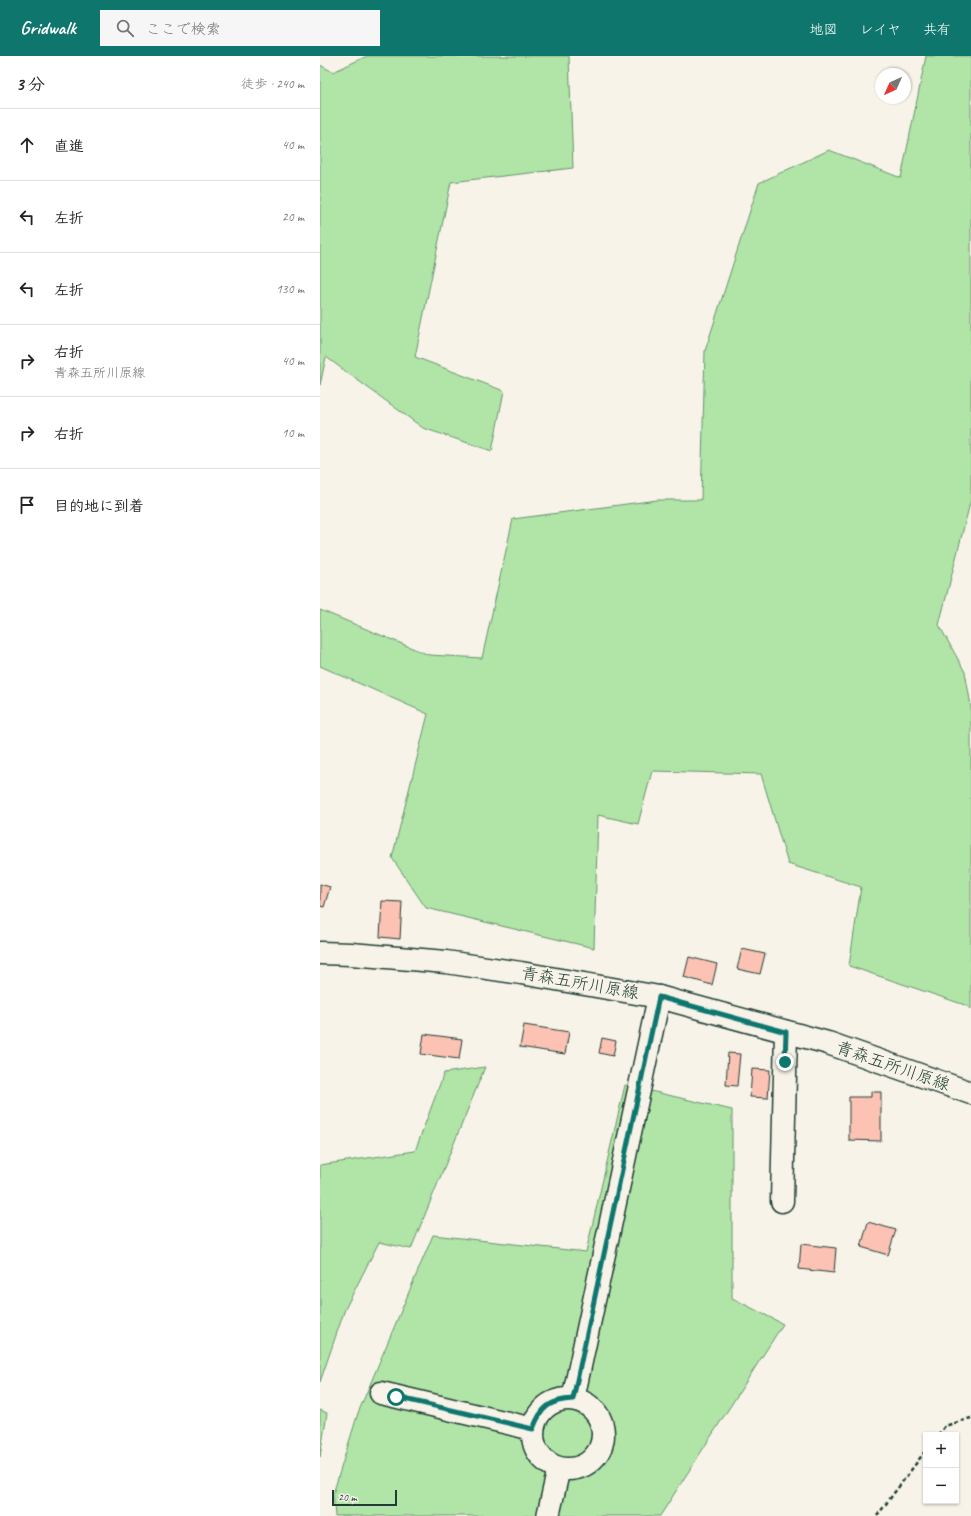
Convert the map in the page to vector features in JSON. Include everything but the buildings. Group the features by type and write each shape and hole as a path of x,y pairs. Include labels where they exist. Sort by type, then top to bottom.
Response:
{"main road":[{"name":"青森五所川原線","path":"320,953 351,954 446,962 522,973 659,997 828,1043 971,1093"},
{"path":"573,1399 659,997"},
{"path":"782,1201 786,1032"},
{"path":"381,1393 533,1429"},
{"path":"573,1399 589,1405 600,1417 604,1433 600,1449 590,1462 575,1469 559,1468 544,1460 535,1446 533,1429 538,1416 547,1406 560,1400 573,1399"},
{"path":"548,1516 559,1468"}],"path":[{"path":"940,1432 945,1426 971,1418"},
{"path":"876,1516 923,1454"}],"green space":[{"path":"367,56 569,56 573,168 451,182 415,357 504,391 492,451 423,428 326,357 320,385 320,65 333,72"},
{"path":"926,56 971,56 971,499 939,625 965,672 971,706 971,1009 965,1005 849,966 861,887 788,864 761,774 652,771 638,824 598,815 594,948 426,908 392,858 428,714 320,666 320,610 429,655 482,658 513,519 657,500 701,500 705,351 759,183 829,150 901,178"},
{"path":"485,1067 411,1249 379,1242 345,1309 320,1382 320,1165 415,1151 444,1073"},
{"path":"625,1085 732,1110 732,1298 783,1324 660,1516 335,1516 333,1494 358,1413 433,1235 586,1252"},
{"path":"320,1410 327,1413 320,1457"}],"route":[{"path":"396,1397 533,1429 538,1416 547,1406 560,1400 573,1399 659,997 786,1032 785,1062"}]}
